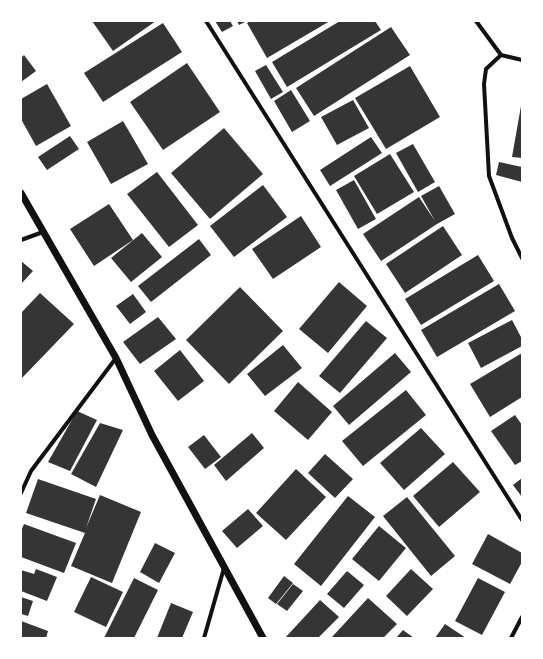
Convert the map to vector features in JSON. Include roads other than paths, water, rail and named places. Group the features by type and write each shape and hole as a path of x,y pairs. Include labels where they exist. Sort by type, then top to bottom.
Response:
{"street":[{"path":"206,21 522,520"},
{"path":"476,21 501,55 519,58 522,60"},
{"path":"501,55 486,69 484,84 489,176 512,238 522,258"},
{"path":"21,193 116,358 152,435 263,638"},
{"path":"21,240 43,232"},
{"path":"21,493 31,471 116,358"},
{"path":"204,638 224,568"},
{"path":"511,638 522,617"}]}
